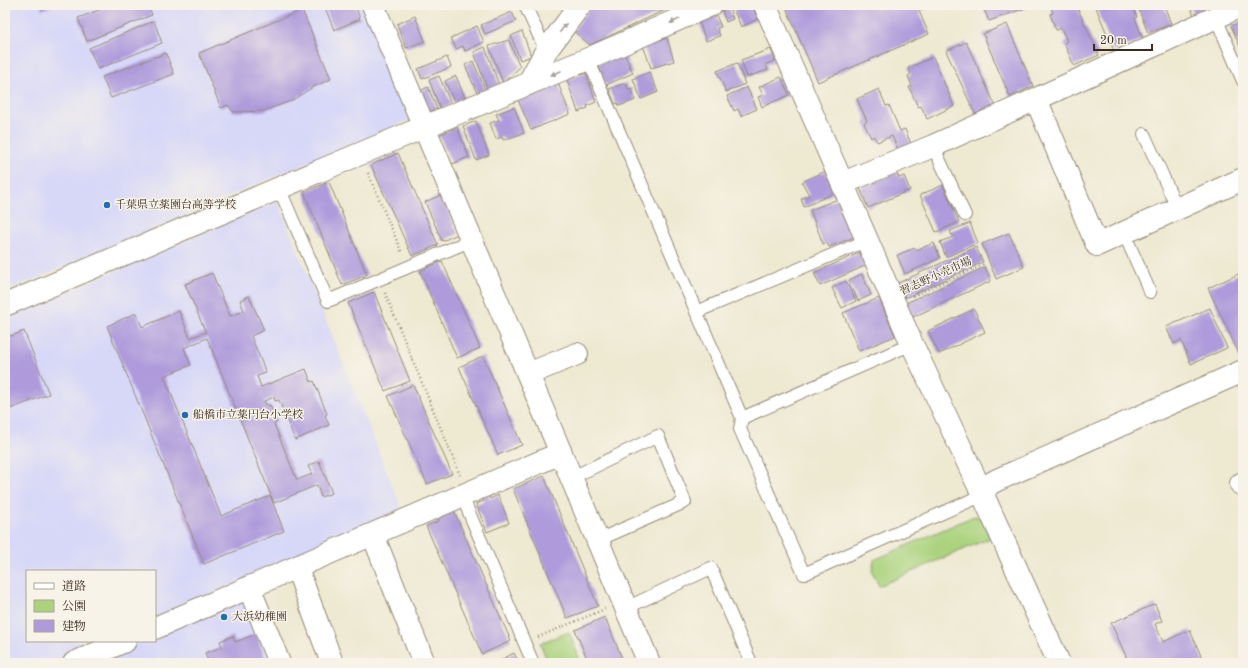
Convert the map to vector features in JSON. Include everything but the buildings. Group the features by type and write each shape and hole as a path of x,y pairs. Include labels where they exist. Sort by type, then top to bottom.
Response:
{"street":[{"path":"373,5 650,663"},
{"path":"528,84 546,51 580,5"},
{"path":"5,305 279,188 588,59 711,5"},
{"path":"765,5 912,344 983,495 1059,663"},
{"path":"843,183 934,146 1243,5"},
{"path":"1036,99 1097,245 1243,179"},
{"path":"528,374 577,354"},
{"path":"983,495 988,485 997,480 1243,371"},
{"path":"156,628 373,535 462,488 561,453"},
{"path":"373,535 424,663"},
{"path":"297,568 332,663"},
{"path":"250,587 279,663"},
{"path":"74,663 123,642"}],"lane":[{"path":"525,5 546,51"},
{"path":"1216,18 1243,81"},
{"path":"588,59 742,418 740,429 804,574 983,495"},
{"path":"1144,134 1177,208"},
{"path":"934,146 965,215"},
{"path":"279,188 328,301 472,240"},
{"path":"1124,233 1150,292"},
{"path":"696,312 868,240"},
{"path":"742,418 912,344"},
{"path":"572,478 658,436 685,502 598,540"},
{"path":"462,488 533,663"},
{"path":"625,605 711,568 751,663"}],"path":[{"path":"360,154 408,267"},
{"name":"習志野小売市場","path":"895,304 985,264"},
{"path":"380,279 462,488"},
{"path":"524,642 625,605"}],"shaded area":[{"name":"千葉県立薬園台高等学校","path":"5,5 365,5 411,119 5,292"},
{"name":"船橋市立薬円台小学校","path":"278,201 403,512 156,618 156,570 26,570 26,642 101,642 51,663 5,663 5,318"},
{"name":"大浜幼稚園","path":"246,600 270,663 105,663 103,658 139,642 156,642 156,635"}],"green space":[{"path":"974,516 982,518 990,538 879,586 872,571 874,560"},
{"path":"569,632 581,663 548,663 540,643"}],"place":[{"name":"千葉県立薬園台高等学校","path":"107,205"},
{"name":"船橋市立薬円台小学校","path":"185,415"},
{"name":"大浜幼稚園","path":"224,617"}]}
